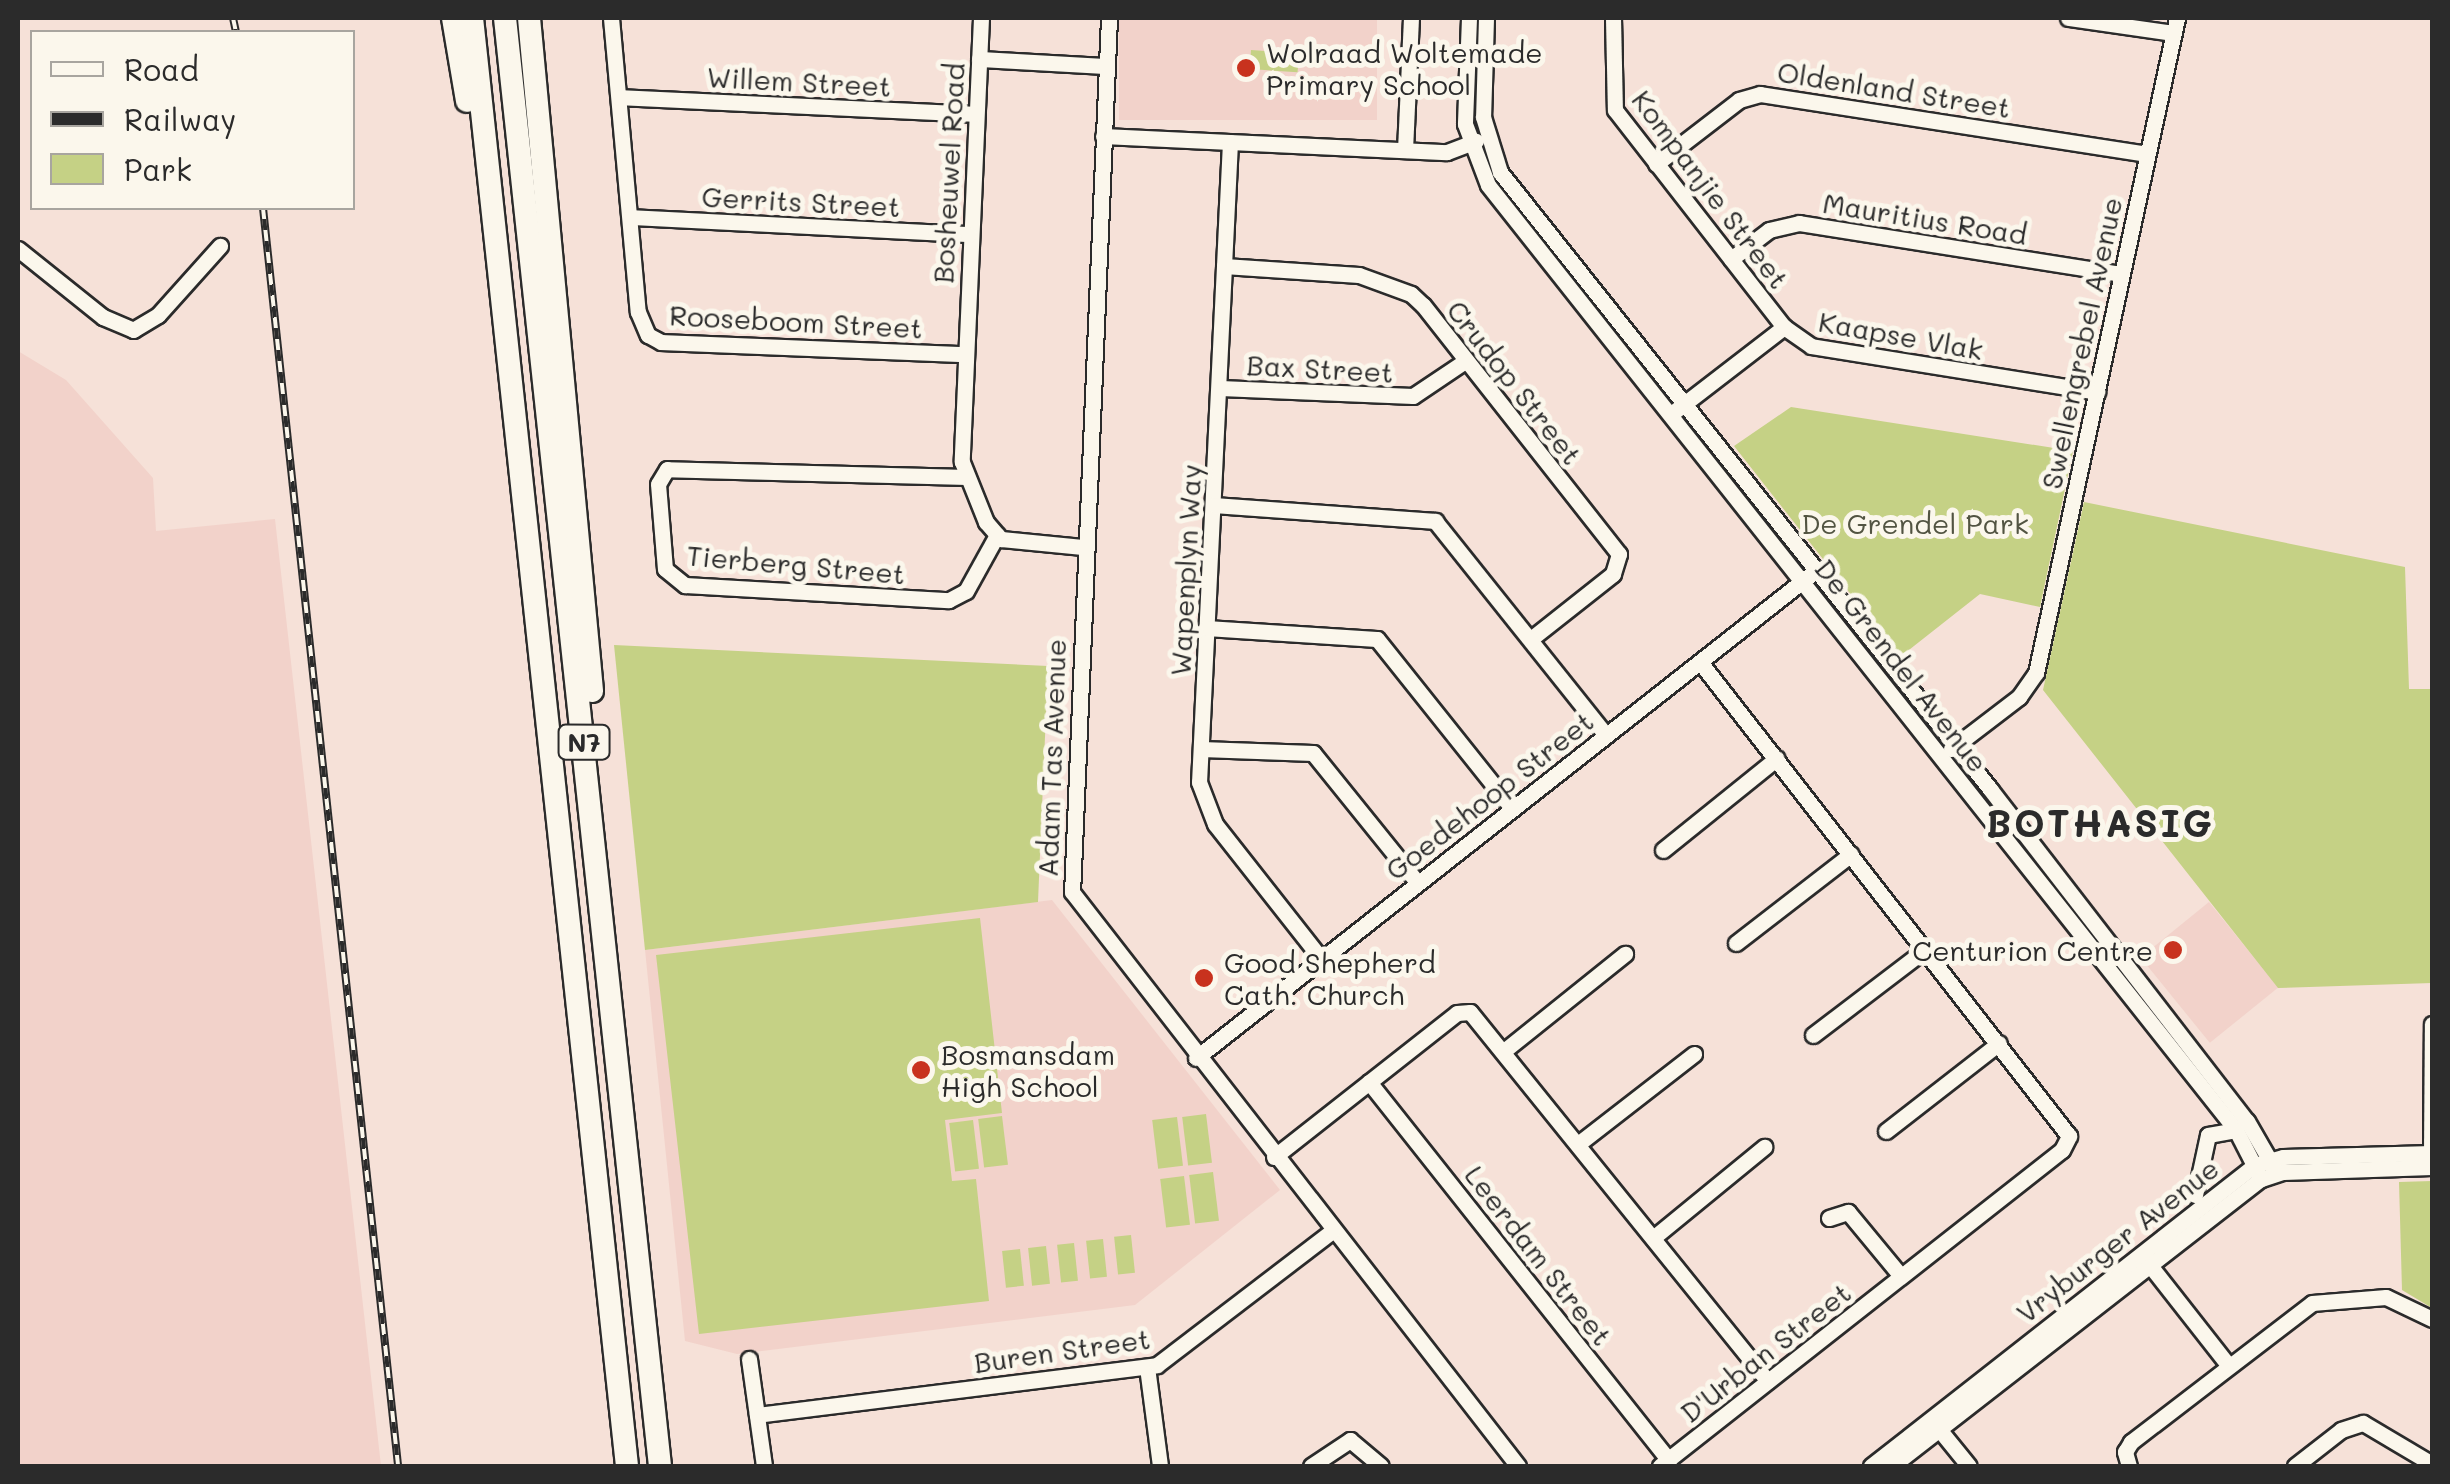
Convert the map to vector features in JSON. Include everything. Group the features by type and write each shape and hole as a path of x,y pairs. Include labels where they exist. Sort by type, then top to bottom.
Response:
{"highway":[{"path":"452,18 499,272"},
{"name":"N7","path":"472,18 627,1466"},
{"name":"N7","path":"505,18 660,1466"},
{"path":"529,18 589,623 591,798"}],"street":[{"name":"Rooseboom Street","path":"611,18 640,322 654,339 964,354"},
{"name":"Bosheuwel Road","path":"981,18 961,448 966,476 997,535"},
{"name":"Adam Tas Avenue","path":"1109,18 1069,882 1082,915 1518,1466"},
{"path":"1406,150 1411,18"},
{"name":"De Grendel Avenue","path":"1469,18 1469,147 1488,186 1677,410"},
{"name":"De Grendel Avenue","path":"1486,18 1484,123 1496,165 1677,410 2274,1166"},
{"name":"Kompanjie Street","path":"1613,18 1612,103 1784,327"},
{"path":"2068,18 2175,26"},
{"name":"Swellengrebel Avenue","path":"1949,751 2018,696 2036,673 2175,26"},
{"path":"979,59 1106,66"},
{"name":"Oldenland Street","path":"1656,164 1739,100 1760,94 2146,154"},
{"name":"Willem Street","path":"620,97 976,114"},
{"path":"1469,147 1484,123"},
{"path":"1103,136 1406,150 1469,147 1496,165"},
{"name":"Wapenplyn Way","path":"1230,142 1201,796 1210,816 1322,960"},
{"name":"Gerrits Street","path":"630,217 970,234"},
{"name":"Mauritius Road","path":"1731,259 1769,230 1800,223 2121,274"},
{"path":"18,250 103,316 133,330 158,315 220,246"},
{"name":"Crudop Street","path":"1224,266 1348,274 1396,287 1424,305 1618,554 1613,574 1532,638"},
{"name":"Kaapse Vlak","path":"1677,410 1784,327 1811,346 2097,392"},
{"name":"Bax Street","path":"1220,388 1413,396 1465,361"},
{"name":"Tierberg Street","path":"966,476 666,468 658,484 665,569 678,585 949,600 966,591 997,535"},
{"path":"1214,505 1435,521 1606,735"},
{"path":"997,535 1014,543 1082,547"},
{"name":"Goedehoop Street","path":"1196,1058 1808,576"},
{"path":"1206,628 1377,639 1512,808"},
{"name":"D'Urban Street","path":"1664,1463 2068,1142 2064,1123 1700,662"},
{"path":"1201,749 1313,753 1418,883"},
{"name":"De Grendel Avenue","path":"1949,751 2236,1130 2258,1172"},
{"path":"1663,850 1776,758"},
{"path":"1736,943 1851,854"},
{"path":"1813,1035 1926,948"},
{"path":"1505,1050 1625,954"},
{"path":"1274,1157 1464,1011 1479,1017 1768,1381"},
{"path":"2432,1024 2432,1153"},
{"path":"1886,1130 2000,1043"},
{"path":"1578,1144 1694,1054"},
{"name":"Leerdam Street","path":"1369,1082 1664,1463"},
{"name":"Vryburger Avenue","path":"2195,1195 2208,1135 2236,1130"},
{"path":"1653,1238 1764,1148"},
{"name":"Vryburger Avenue","path":"1871,1466 1936,1424 2258,1172 2274,1166 2432,1153"},
{"name":"Vryburger Avenue","path":"2274,1166 2432,1167"},
{"path":"1828,1218 1848,1212 1902,1276"},
{"name":"Buren Street","path":"757,1415 1147,1367 1166,1361 1332,1230"},
{"path":"2146,1259 2229,1366"},
{"path":"2130,1466 2125,1452 2131,1442 2312,1303 2386,1297 2432,1319"},
{"path":"749,1359 764,1466"},
{"path":"1147,1367 1160,1466"},
{"path":"2295,1466 2341,1430 2363,1423 2432,1464"},
{"path":"1936,1424 1969,1466"},
{"name":"Vryburger Avenue","path":"1892,1466 1936,1424"},
{"path":"1312,1466 1350,1440 1381,1466"}],"shaded area":[{"name":"Wolraad Woltemade Primary School","path":"1119,18 1377,18 1377,120 1119,120"},
{"path":"18,351 66,380 153,478 156,531 275,519 381,1466 18,1466"},
{"name":"Bosmansdam High School","path":"1052,900 1280,1190 1135,1305 737,1354 685,1341 645,950"},
{"path":"2209,902 2278,987 2210,1043 2141,957"}],"green space":[{"path":"1251,50 1299,53 1298,72 1250,69"},
{"name":"De Grendel Park","path":"1791,407 2073,451 2040,607 1980,594 1900,657 1734,446"},
{"path":"2084,502 2405,567 2409,689 2432,689 2432,983 2278,988 2043,690"},
{"path":"614,645 1048,666 1038,902 645,950"},
{"path":"980,918 1002,1113 945,1120 952,1181 976,1179 989,1301 699,1334 656,955"},
{"path":"1206,1114 1212,1163 1188,1166 1182,1117"},
{"path":"1002,1116 1008,1165 984,1168 978,1119"},
{"path":"1177,1117 1183,1166 1158,1169 1152,1120"},
{"path":"973,1120 979,1169 955,1172 949,1123"},
{"path":"1213,1172 1219,1221 1195,1224 1189,1175"},
{"path":"1184,1176 1190,1225 1166,1228 1160,1179"},
{"path":"2432,1181 2432,1308 2402,1290 2399,1182"},
{"path":"1131,1235 1135,1273 1118,1275 1114,1237"},
{"path":"1103,1239 1107,1277 1090,1279 1086,1241"},
{"path":"1074,1243 1078,1281 1061,1283 1057,1245"},
{"path":"1046,1246 1050,1284 1032,1286 1028,1248"},
{"path":"1020,1249 1024,1286 1006,1288 1002,1251"}],"railway":[{"path":"233,18 236,30"},
{"path":"263,210 398,1466"}],"place":[{"name":"Wolraad Woltemade Primary School","path":"1246,68"},
{"name":"Centurion Centre","path":"2173,950"},
{"name":"Good Shepherd Cath. Church","path":"1204,978"},
{"name":"Bosmansdam High School","path":"921,1070"}],"district":[{"name":"BOTHASIG","path":"2100,823"}]}
